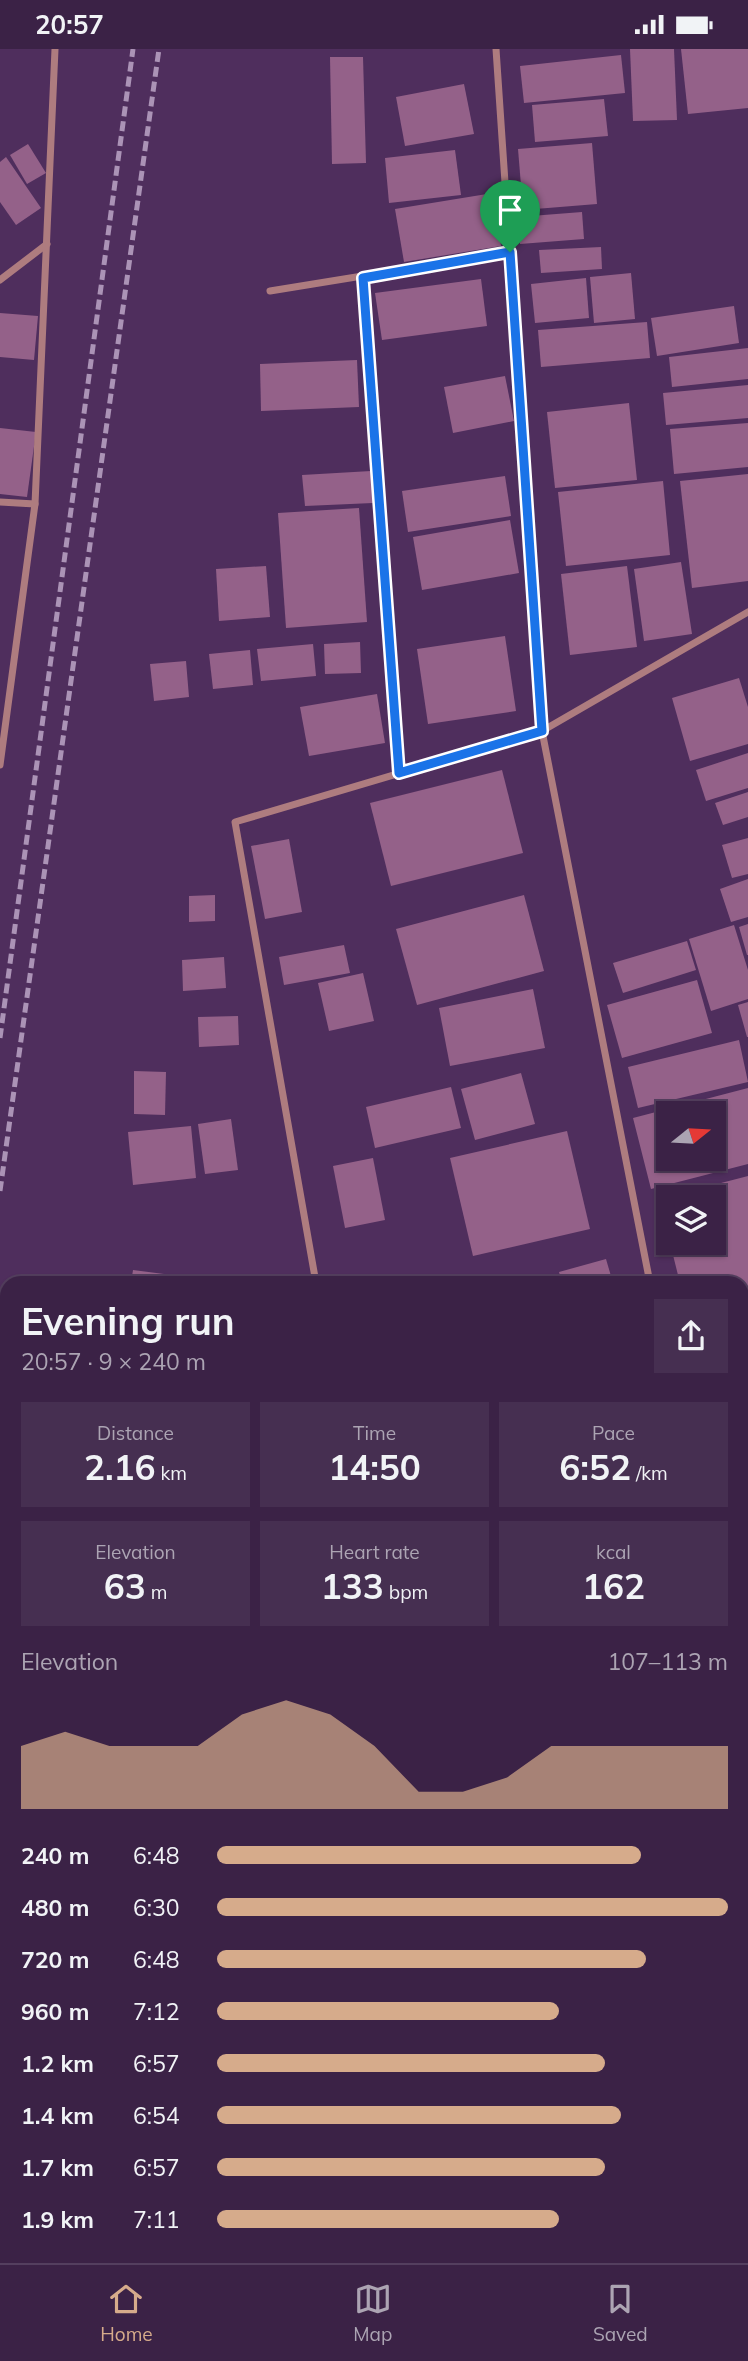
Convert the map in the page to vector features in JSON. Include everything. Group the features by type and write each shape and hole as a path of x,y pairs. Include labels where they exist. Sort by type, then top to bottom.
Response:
{"street":[{"path":"0,765 35,504 55,49"},
{"path":"496,49 542,731 649,1276"},
{"path":"0,280 47,244"},
{"path":"270,291 510,252"},
{"path":"363,278 399,773"},
{"path":"0,502 35,504"},
{"path":"315,1276 235,822 542,731 748,612"},
{"path":"0,698 9,699"}],"building":[{"path":"630,49 674,49 677,120 633,121"},
{"path":"681,49 748,49 748,108 688,114"},
{"path":"621,55 625,93 524,103 520,66"},
{"path":"330,57 363,57 366,163 332,164"},
{"path":"464,84 474,134 405,146 396,97"},
{"path":"604,99 608,136 535,142 532,105"},
{"path":"592,143 597,204 523,210 518,149"},
{"path":"28,144 46,173 27,184 10,155"},
{"path":"455,150 461,195 389,203 385,158"},
{"path":"6,157 41,208 16,225 0,202 0,162"},
{"path":"493,193 501,246 404,262 395,209"},
{"path":"582,212 584,239 520,244 518,217"},
{"path":"601,247 602,269 541,273 539,250"},
{"path":"631,273 635,319 594,323 590,277"},
{"path":"586,278 589,318 535,323 531,284"},
{"path":"481,279 487,326 382,340 375,293"},
{"path":"734,306 739,343 657,356 651,318"},
{"path":"0,313 38,316 34,360 0,357"},
{"path":"647,322 650,358 541,367 538,330"},
{"path":"748,348 748,379 672,387 669,357"},
{"path":"357,360 359,407 261,411 260,364"},
{"path":"505,376 514,421 453,433 444,387"},
{"path":"748,385 748,418 666,425 663,393"},
{"path":"629,403 637,480 555,488 547,412"},
{"path":"748,423 748,467 674,474 670,429"},
{"path":"0,428 36,432 27,497 0,494"},
{"path":"371,471 373,503 305,506 302,475"},
{"path":"748,474 748,581 692,588 680,481"},
{"path":"505,476 511,516 408,532 402,491"},
{"path":"663,481 670,555 566,566 558,492"},
{"path":"359,508 367,622 286,628 278,513"},
{"path":"510,520 519,573 422,590 413,537"},
{"path":"681,562 692,634 644,641 634,569"},
{"path":"266,566 270,617 219,621 216,569"},
{"path":"627,566 637,647 570,655 561,574"},
{"path":"505,636 516,711 428,724 417,649"},
{"path":"360,642 361,673 325,674 324,644"},
{"path":"313,644 316,676 261,681 257,649"},
{"path":"250,650 253,685 213,689 209,654"},
{"path":"186,661 189,697 154,701 150,664"},
{"path":"739,678 748,707 748,744 690,761 672,698"},
{"path":"377,694 385,743 309,756 300,707"},
{"path":"748,753 748,788 706,801 696,770"},
{"path":"502,770 523,853 391,886 370,803"},
{"path":"748,792 748,817 723,825 715,803"},
{"path":"748,838 748,874 732,878 722,845"},
{"path":"289,839 302,912 265,919 251,846"},
{"path":"748,879 748,917 731,922 720,889"},
{"path":"215,895 215,921 189,922 189,896"},
{"path":"524,895 544,971 417,1005 396,929"},
{"path":"748,924 748,955 747,955 739,927"},
{"path":"734,925 748,970 748,999 711,1011 689,939"},
{"path":"687,941 696,970 623,993 613,963"},
{"path":"344,945 350,973 284,985 279,957"},
{"path":"224,957 226,988 183,991 182,960"},
{"path":"363,973 374,1021 329,1031 318,983"},
{"path":"697,980 712,1033 622,1058 607,1005"},
{"path":"533,989 545,1048 450,1066 439,1008"},
{"path":"748,1002 748,1037 747,1037 738,1005"},
{"path":"238,1016 239,1045 199,1047 198,1017"},
{"path":"739,1040 748,1082 668,1101 656,1101 656,1104 638,1108 628,1067"},
{"path":"134,1071 166,1072 165,1115 134,1114"},
{"path":"521,1073 535,1124 475,1140 461,1089"},
{"path":"451,1087 461,1128 375,1148 366,1107"},
{"path":"748,1088 748,1164 726,1170 726,1101 698,1101"},
{"path":"656,1112 656,1171 721,1171 667,1185 656,1185 656,1188 651,1189 633,1118"},
{"path":"231,1119 238,1170 205,1174 198,1124"},
{"path":"191,1126 196,1178 133,1185 128,1132"},
{"path":"567,1131 590,1229 473,1256 450,1158"},
{"path":"373,1158 385,1220 345,1228 333,1166"},
{"path":"748,1176 748,1276 678,1276 673,1255 726,1255 726,1185 713,1185"},
{"path":"606,1259 611,1276 560,1276 559,1272"},
{"path":"133,1270 164,1274 164,1276 132,1276"}],"railway":[{"path":"0,1038 133,49"},
{"path":"0,1191 159,49"}],"route":[{"path":"510,252 542,731 399,773 363,278 510,252"}]}
